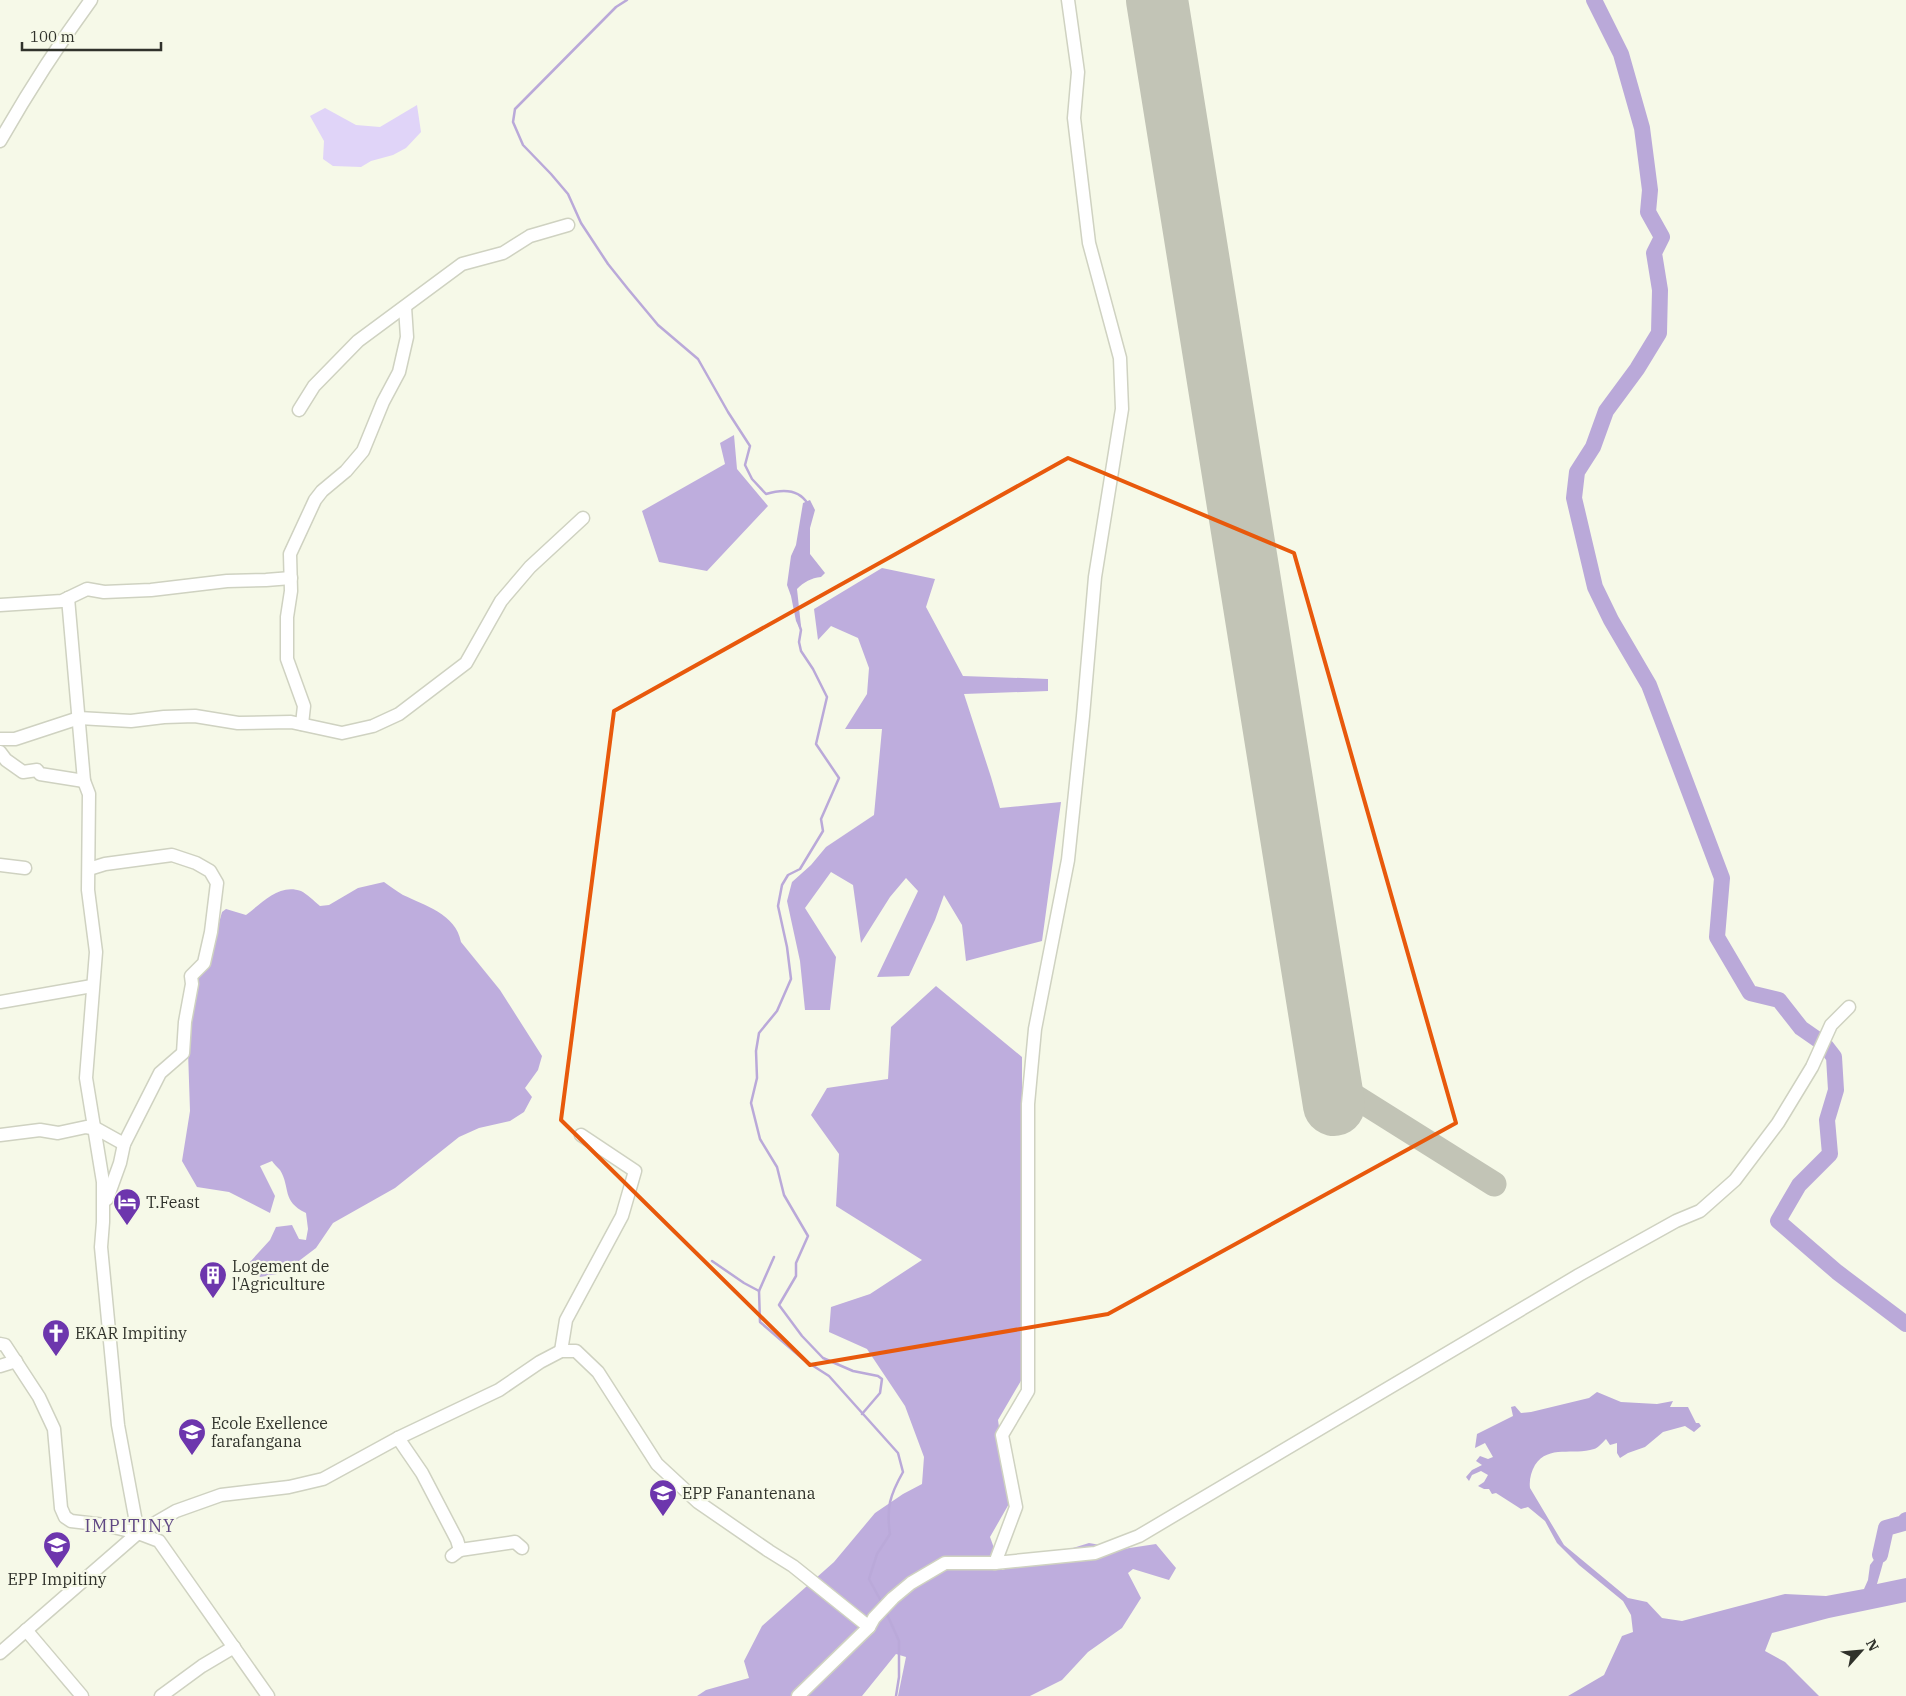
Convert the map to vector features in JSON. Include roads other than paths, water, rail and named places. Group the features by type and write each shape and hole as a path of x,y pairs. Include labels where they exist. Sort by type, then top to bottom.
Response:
{"street":[{"path":"0,141 19,108 91,0"},
{"path":"995,1563 1016,1507 1002,1435 1028,1390 1028,1104 1035,1029 1068,860 1095,577 1122,409 1120,358 1089,243 1074,118 1078,72 1068,0"},
{"path":"299,410 314,386 358,341 462,264 503,253 530,236 568,225"},
{"path":"302,724 304,706 287,659 287,617 291,578 290,554 315,500 322,490 346,470 363,451 383,402 399,372 408,337 405,307"},
{"path":"0,739 15,739 79,718 131,721 195,716 238,723 291,722 342,733 374,726 399,714 466,663 501,601 530,567 583,518"},
{"path":"0,605 62,601 87,589 104,592 151,590 228,581 291,578"},
{"path":"68,598 84,781 89,794 88,890 96,952 86,1078 96,1129 103,1182 101,1246 118,1425 138,1533"},
{"path":"0,752 6,760 23,772 37,770 40,774 84,781"},
{"path":"89,869 105,864 172,855 196,863 210,871 217,883 211,932 204,962 191,976 192,984 184,1022 184,1053 160,1073 124,1144 120,1163 103,1209"},
{"path":"0,865 25,868"},
{"path":"0,1002 92,986"},
{"path":"798,1696 893,1598 911,1584 946,1563 995,1563 1095,1553 1139,1536 1579,1276 1676,1221 1700,1211 1735,1180 1783,1115 1812,1068 1831,1025 1849,1007"},
{"path":"0,1135 40,1130 58,1133 86,1127 96,1129 124,1144"},
{"path":"560,1351 566,1320 622,1216 635,1171 582,1135"},
{"path":"0,1344 5,1345 39,1396 54,1429 61,1508 65,1517 71,1521 105,1525 138,1533 159,1542 268,1696"},
{"path":"0,1653 138,1533 176,1511 222,1495 289,1487 323,1479 398,1438 499,1390 540,1362 560,1351 576,1350 598,1372 656,1464 698,1502 793,1566 871,1622"},
{"path":"0,1366 16,1361"},
{"path":"398,1438 422,1473 457,1540 456,1553 515,1542 522,1548"},
{"path":"26,1630 82,1696"},
{"path":"162,1696 202,1666 234,1647"}],"waterway":[{"path":"627,0 616,7 515,109 513,122 523,145 568,194 581,223 608,264 658,325 698,359 750,446 745,465 752,479 766,494 790,491 800,495 808,504"},
{"path":"1594,0 1621,54 1642,128 1650,190 1648,212 1662,237 1654,253 1660,290 1659,333 1637,369 1606,411 1593,447 1577,472 1574,498 1595,587 1611,620 1649,685 1722,878 1717,937 1750,993 1779,1000 1801,1028 1824,1044 1834,1057 1836,1090 1827,1120 1830,1154 1799,1185 1778,1221 1837,1272 1906,1324"},
{"path":"799,624 801,630 799,642 801,651 813,669 827,697 816,744 839,778 821,819 823,831 800,869 788,875 782,885 778,906 787,947 791,979 777,1011 759,1033 756,1051 757,1078 751,1103 760,1139 777,1167 784,1195 808,1236 796,1263 796,1276 779,1305 802,1336 823,1358 853,1371 878,1376 882,1379 880,1393 862,1414"},
{"path":"774,1257 759,1291 760,1322 804,1360 829,1376 898,1453 903,1472 890,1502 890,1534 877,1554 869,1579 882,1603"},
{"path":"712,1261 759,1291"},
{"path":"1880,1555 1886,1528 1904,1523 1906,1520"},
{"path":"886,1612 899,1641 899,1677 896,1696"}],"place":[{"name":"T.Feast","path":"127,1226"},
{"name":"Logement de l'Agriculture","path":"213,1299"},
{"name":"EKAR Impitiny","path":"56,1357"},
{"name":"Ecole Exellence farafangana","path":"192,1456"},
{"name":"EPP Fanantenana","path":"663,1517"},
{"name":"EPP Impitiny","path":"57,1569"}],"district":[{"name":"IMPITINY","path":"130,1525"}]}
